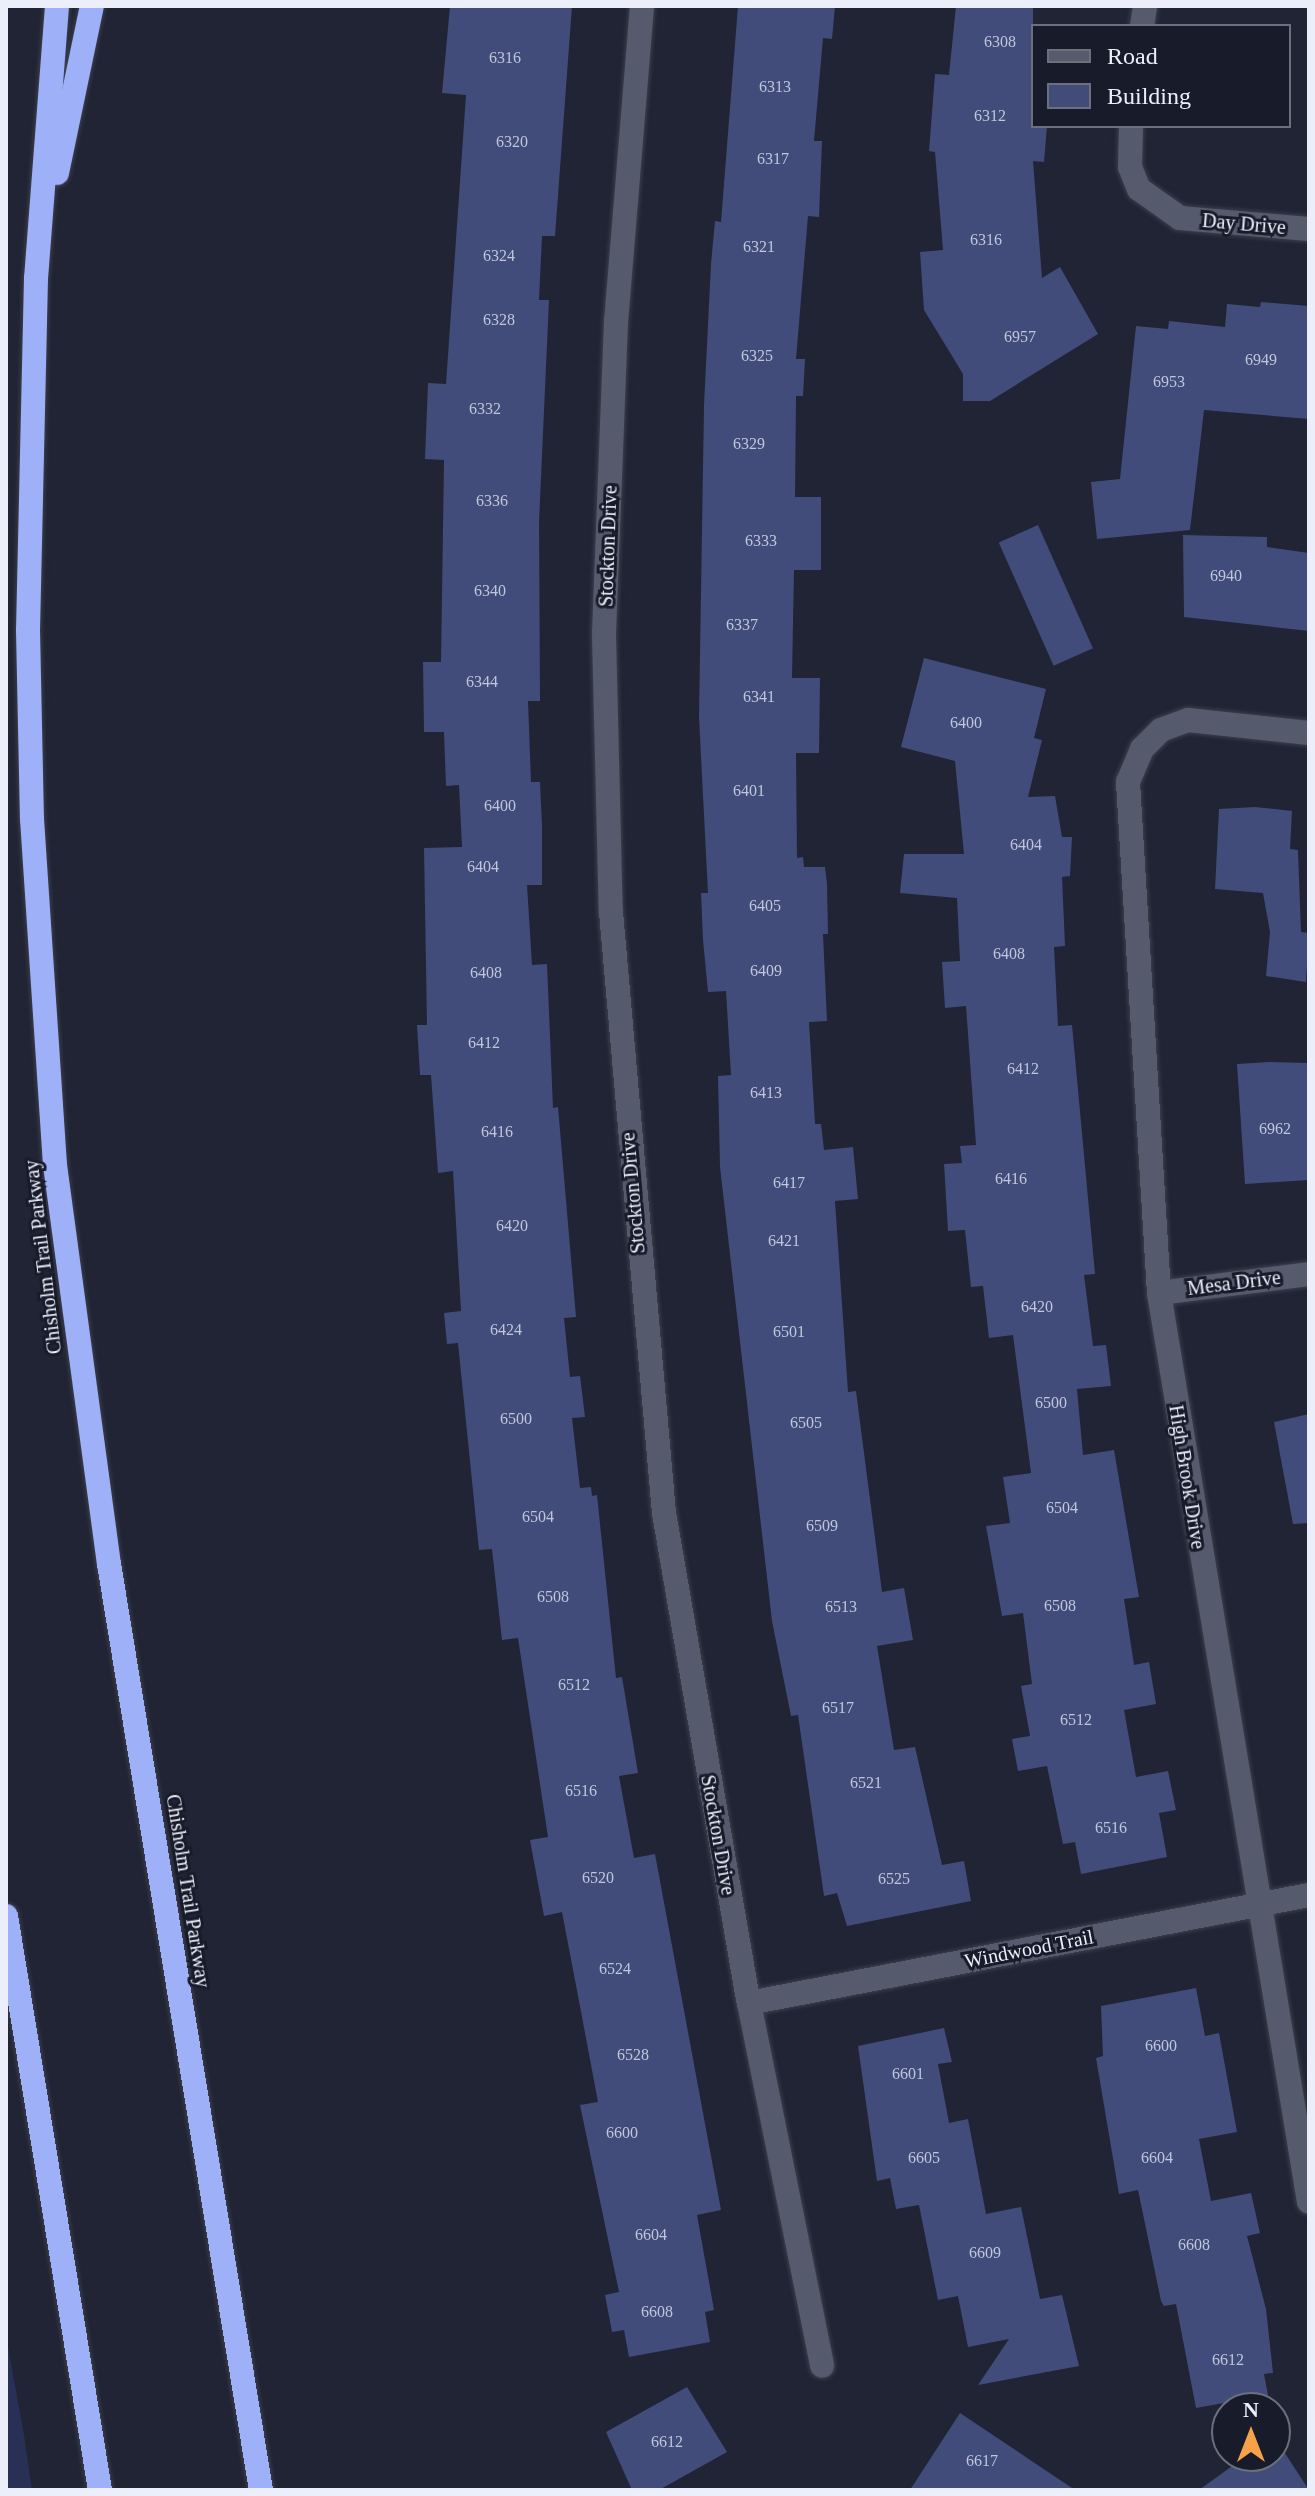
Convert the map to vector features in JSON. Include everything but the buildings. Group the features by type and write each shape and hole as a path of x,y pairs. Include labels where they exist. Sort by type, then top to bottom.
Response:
{"highway":[{"name":"Chisholm Trail Parkway","path":"57,6 36,278 28,630 32,819 55,1165 109,1564 261,2490"},
{"path":"36,278 92,6"},
{"path":"6,1916 100,2490"}],"street":[{"name":"Stockton Drive","path":"642,6 616,321 604,635 611,912 664,1513 749,2003 822,2366"},
{"name":"Day Drive","path":"1131,128 1130,167 1139,189 1180,218 1309,229"},
{"name":"High Brook Drive","path":"1309,733 1188,720 1161,730 1142,749 1128,782 1159,1293 1309,2202"},
{"name":"Mesa Drive","path":"1159,1293 1309,1274"},
{"name":"Windwood Trail","path":"749,2003 1309,1895"}],"shaded area":[{"path":"6,2336 24,2435 32,2490 6,2490"}]}
